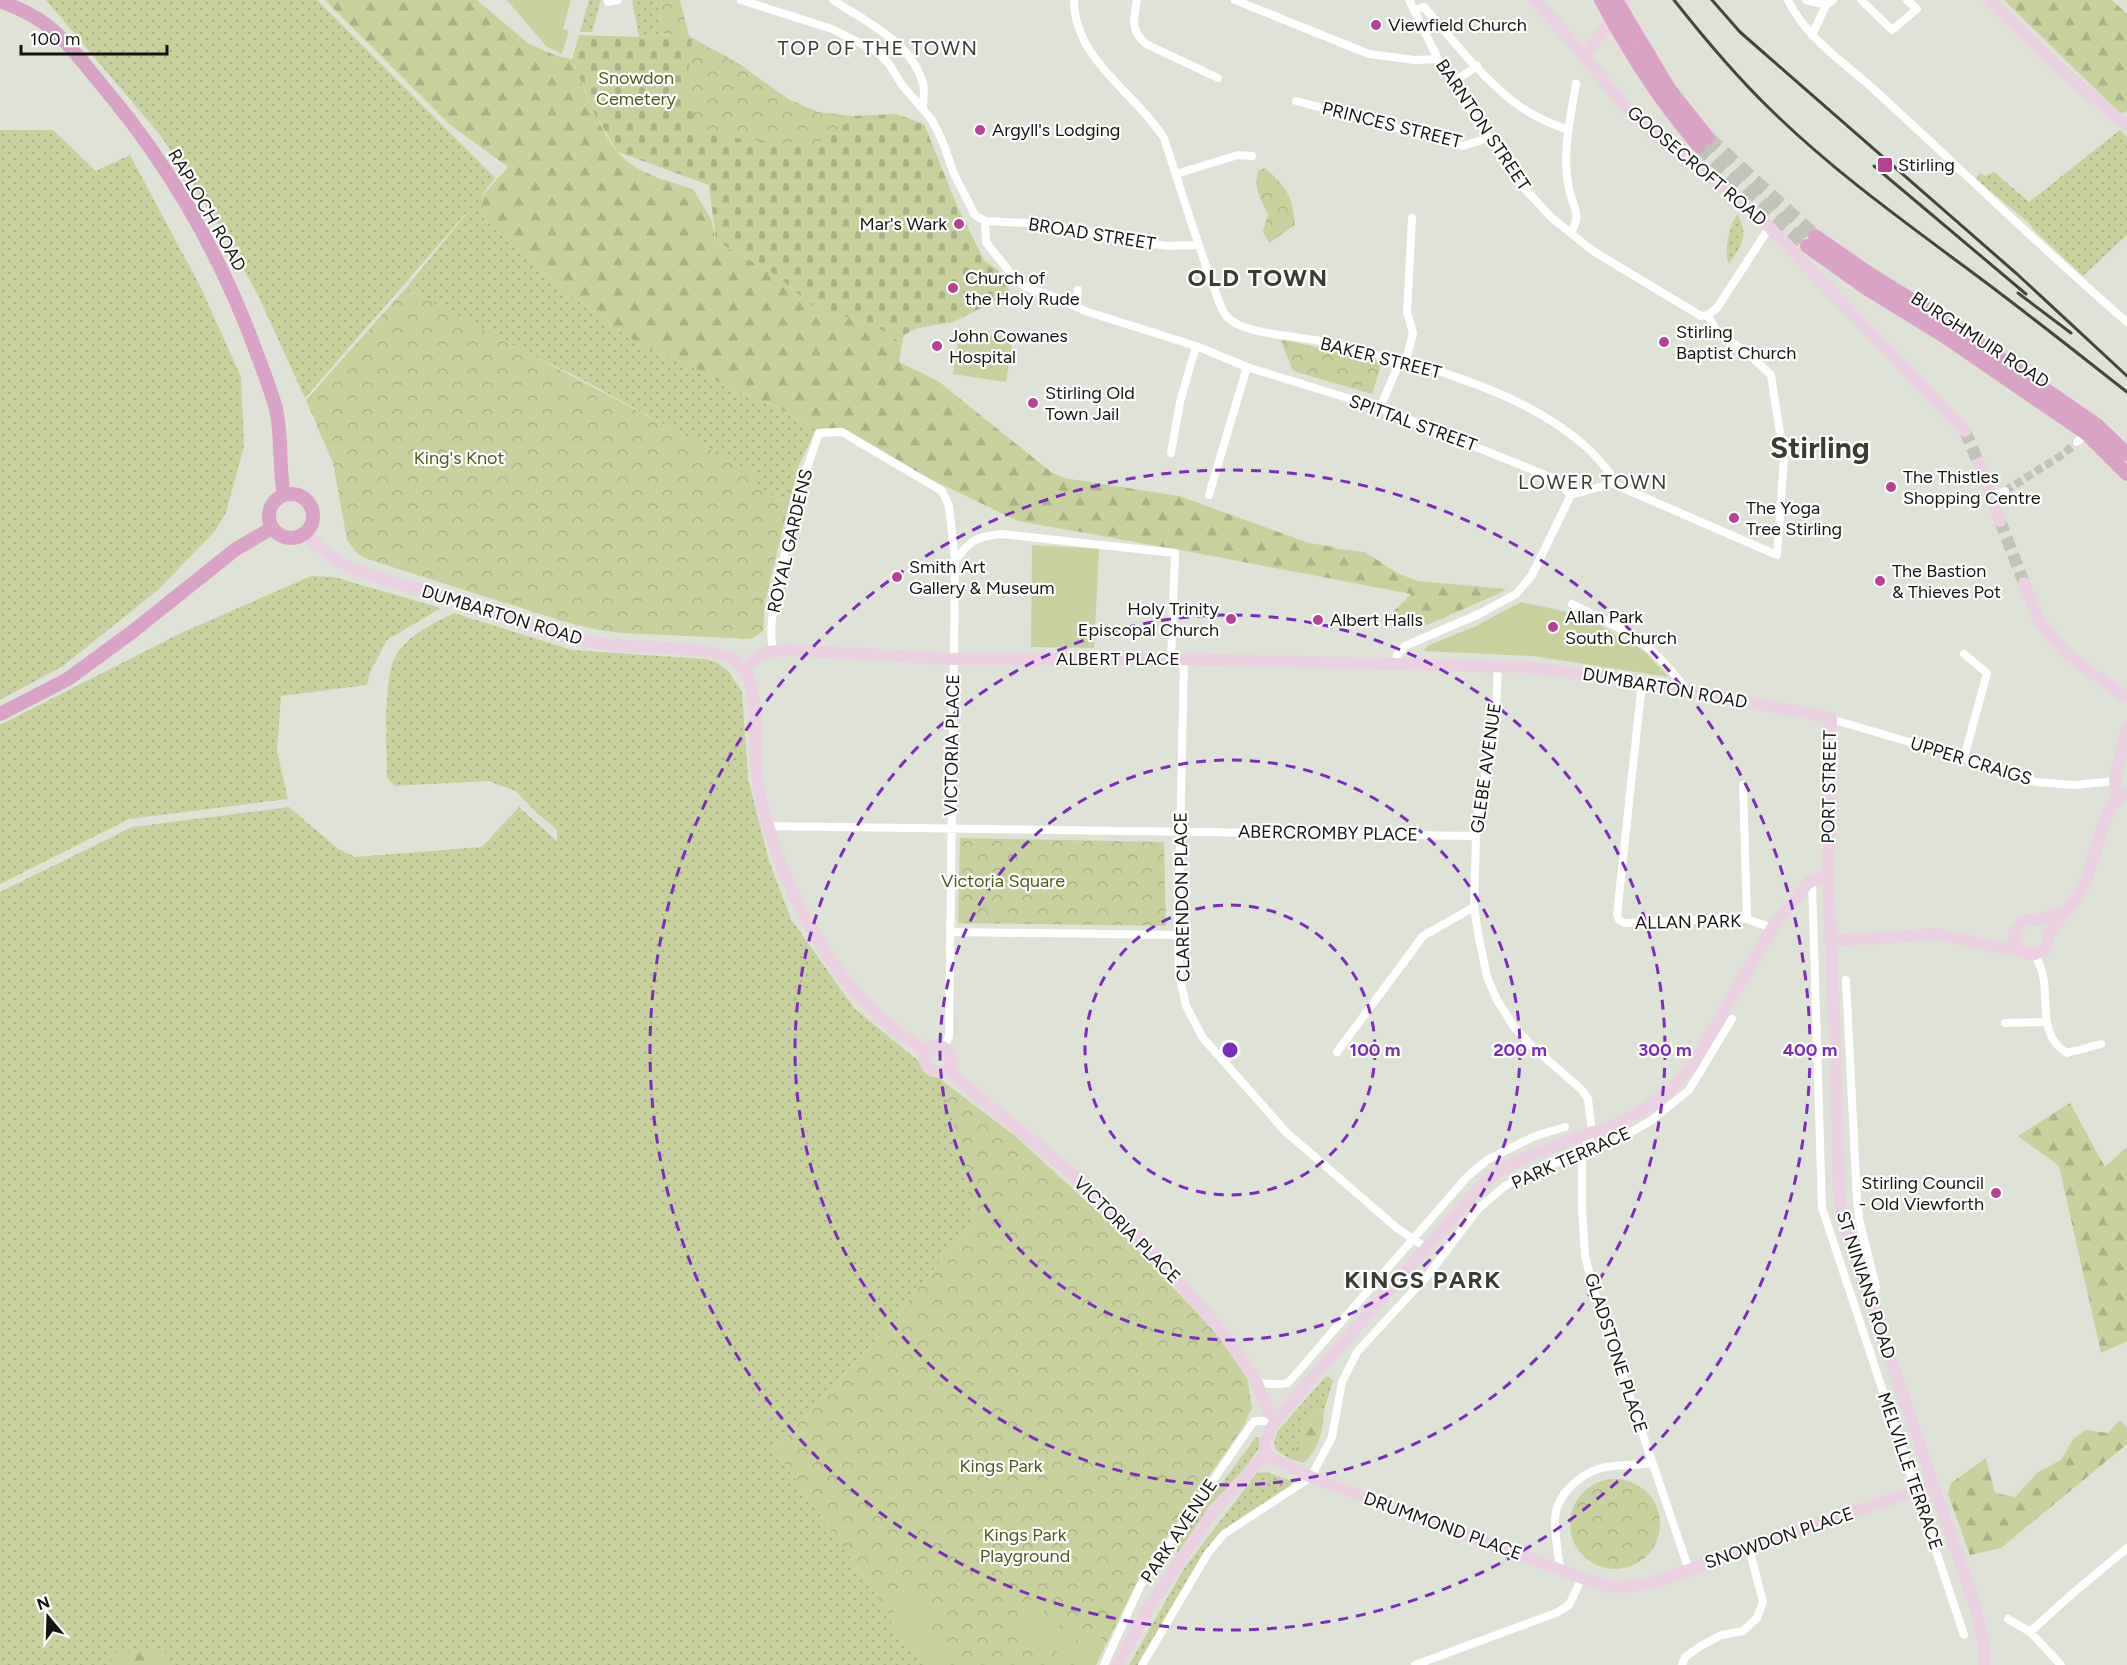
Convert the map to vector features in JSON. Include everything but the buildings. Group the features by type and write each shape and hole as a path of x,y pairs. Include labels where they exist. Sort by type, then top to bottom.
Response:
{"main road":[{"name":"RAPLOCH ROAD","path":"0,0 16,7 55,32 89,70 151,149 195,219 231,288 275,405 280,431 280,476 284,495"},
{"path":"1601,0 1648,81 1674,118 1703,142 1616,0"},
{"name":"BURGHMUIR ROAD","path":"1811,241 1866,288 1944,336 2087,434 2127,454"},
{"name":"BURGHMUIR ROAD","path":"2087,434 2127,474"},
{"path":"284,495 299,496 310,506 313,518 304,534 298,537 283,537 272,528 269,522 270,508 284,495"},
{"path":"0,714 68,679 123,639 236,549 272,528"}],"street":[{"path":"608,2 618,0"},
{"path":"741,0 832,29 878,52 913,99 923,108 942,140 969,207 975,216 985,220"},
{"path":"833,0 879,29 900,46 914,63 924,85 923,108"},
{"name":"BAKER STREET","path":"1074,0 1074,9 1089,48 1114,82 1158,127 1164,138 1198,245 1224,313 1229,319 1236,324 1281,336 1324,342 1341,348 1403,360 1471,382 1538,411 1560,426 1587,447 1610,473 1609,482"},
{"path":"1137,0 1133,23 1139,38 1146,44 1218,78"},
{"path":"1235,0 1369,54 1415,60 1437,59"},
{"name":"BARNTON STREET","path":"1409,0 1437,59 1488,138 1524,188 1552,218 1593,251 1701,316 1708,315"},
{"name":"GOOSECROFT ROAD","path":"1534,0 1629,111 1659,139 1751,208 1965,431"},
{"path":"1584,57 1626,0"},
{"path":"1788,0 1795,16 1812,35 2127,322"},
{"path":"1806,0 1829,3 1812,35"},
{"path":"1862,0 1892,30 1917,9 1907,0"},
{"path":"1869,8 1877,0"},
{"path":"1989,0 2058,68 2127,124"},
{"path":"1414,10 1424,7 1514,103 1544,121 1568,130"},
{"path":"1452,83 1477,66"},
{"path":"1572,233 1577,211 1570,193 1566,169 1568,130 1576,84"},
{"name":"PRINCES STREET","path":"1296,101 1463,146 1488,138"},
{"path":"1176,174 1238,155 1252,156"},
{"path":"1380,408 1413,333 1407,312 1412,218"},
{"name":"BROAD STREET","path":"985,220 1043,224 1167,246 1198,245"},
{"name":"SPITTAL STREET","path":"985,220 986,242 1016,280 1026,287 1085,311 1196,346 1247,367 1380,408 1555,479 1570,495"},
{"path":"1396,663 1397,655 1405,646 1479,614 1516,594 1532,575 1570,495 1603,486 1609,482 1777,555 1784,459 1771,375 1715,329 1708,315 1717,308 1769,228"},
{"path":"1076,306 1078,290"},
{"path":"1171,453 1180,402 1196,346"},
{"path":"1209,495 1247,367"},
{"name":"VICTORIA PLACE","path":"819,433 842,432 942,491 950,506 955,561 951,830"},
{"name":"ROYAL GARDENS","path":"773,651 770,636 771,624 788,534 819,433"},
{"path":"1979,464 2000,521"},
{"path":"1991,496 2006,491"},
{"name":"DUMBARTON ROAD","path":"304,534 330,556 352,568 521,624 619,646 714,653 732,659 745,669"},
{"path":"955,561 964,549 978,537 1001,534 1175,553 1171,659"},
{"path":"2024,584 2039,620 2066,654 2127,698"},
{"path":"1572,604 1637,639 1654,653 1688,691"},
{"path":"773,651 755,656 745,669 754,693 755,767 762,802 784,872 819,941 838,968 872,1010 907,1040 928,1051"},
{"name":"ALBERT PLACE","path":"773,651 953,659 1171,659 1498,665"},
{"path":"1964,654 1987,673 1964,758"},
{"name":"CLARENDON PLACE","path":"1184,660 1178,935 1179,973 1186,1006 1203,1038 1286,1132 1398,1229 1427,1248"},
{"name":"DUMBARTON ROAD","path":"1498,665 1571,671 1830,719"},
{"name":"GLEBE AVENUE","path":"1498,665 1495,735 1479,801 1476,836 1474,907 1487,977 1497,1000 1514,1027 1535,1049 1581,1089 1588,1099 1592,1132"},
{"name":"ALLAN PARK","path":"1642,683 1617,915 1619,920 1625,923 1747,919 1772,928"},
{"name":"UPPER CRAIGS","path":"1830,719 1964,758 2035,782 2075,785 2115,781"},
{"name":"PORT STREET","path":"1828,854 1830,719"},
{"path":"2048,934 2082,888 2096,853 2105,818 2122,796 2115,781 2127,727"},
{"path":"1743,785 1747,919"},
{"path":"770,826 1180,831"},
{"path":"944,1047 949,1037 952,932 951,830"},
{"name":"ABERCROMBY PLACE","path":"1180,831 1476,836"},
{"name":"ST NINIANS ROAD","path":"1828,854 1839,1196 1843,1220 1976,1609 1984,1643 1985,1665"},
{"path":"1117,1665 1149,1606 1213,1511 1265,1455 1265,1440 1276,1419 1479,1188 1496,1173 1526,1157 1613,1126 1654,1103 1682,1079 1692,1066 1772,928 1800,891 1812,881 1828,876"},
{"name":"MELVILLE TERRACE","path":"1812,881 1822,1208 1964,1635"},
{"path":"1337,1052 1423,936 1474,907"},
{"path":"1986,945 2014,933 2022,922 2036,921 2066,911"},
{"path":"1830,941 1936,934 2035,954 2044,949 2048,940 2046,928 2036,921"},
{"path":"952,932 1178,935"},
{"path":"2014,933 2018,950"},
{"path":"2035,954 2043,976 2046,1022 2057,1047 2067,1053 2101,1044"},
{"path":"1846,980 1857,1201 1859,1219 1876,1287 1871,1304"},
{"name":"PARK TERRACE","path":"1142,1665 1208,1553 1224,1534 1311,1477 1332,1437 1342,1382 1357,1352 1428,1275 1478,1209 1505,1186 1533,1171 1616,1141 1652,1120 1689,1090 1732,1019"},
{"path":"2005,1023 2046,1022"},
{"path":"1835,1042 1850,1041"},
{"path":"935,1047 944,1047 951,1056 948,1067 942,1072 933,1072 925,1058 928,1051 935,1047"},
{"name":"VICTORIA PLACE","path":"948,1067 956,1078 1066,1169 1109,1208 1162,1263 1224,1334 1257,1383 1269,1413 1276,1419"},
{"path":"1257,1383 1273,1382 1281,1385 1288,1383 1466,1178 1487,1160 1535,1136 1565,1127"},
{"name":"GLADSTONE PLACE","path":"1592,1132 1582,1153 1582,1207 1586,1256 1595,1294 1689,1570"},
{"name":"PARK AVENUE","path":"1104,1665 1140,1586 1254,1421 1276,1419"},
{"name":"DRUMMOND PLACE","path":"1265,1455 1311,1477 1582,1578 1607,1586 1624,1587"},
{"path":"1560,1568 1554,1520 1558,1504 1567,1491 1580,1477 1602,1468 1652,1463"},
{"name":"SNOWDON PLACE","path":"1624,1587 1656,1582 1792,1532 1934,1485"},
{"path":"1682,1665 1685,1657 1701,1646 1721,1635 1743,1631 1757,1618 1763,1602 1749,1548"},
{"path":"2030,1632 2127,1548"},
{"path":"1419,1664 1556,1613 1569,1605 1582,1578"},
{"path":"2008,1619 2030,1632 2061,1665"}],"green space":[{"path":"46,0 317,0 495,178 481,196 486,221 569,294 630,338 663,355 686,363 729,388 776,406 816,429 798,467 795,466 784,502 749,484 754,474 583,380 489,334 406,288 475,203 305,398 257,293 219,226 161,136"},
{"path":"325,0 477,0 529,44 557,56 572,59 595,114 610,142 628,162 643,171 693,189 711,219 716,241 776,275 817,310 867,322 885,332 896,342 902,344 899,362 938,381 1051,472 1064,478 1179,496 1309,543 1365,552 1397,573 1418,581 1506,589 1427,625 1387,618 1411,594 1018,521 920,474 841,428 813,429 776,406 729,388 686,363 663,355 630,338 569,294 486,221 481,197 508,167 449,124"},
{"path":"507,0 571,0 563,29 569,31 562,54 546,46"},
{"path":"589,0 601,0 592,32 580,32"},
{"path":"632,0 656,0 664,34 639,37"},
{"path":"656,0 680,0 689,36 664,34"},
{"path":"2004,0 2112,0 2127,14 2127,111 2121,114"},
{"name":"Snowdon Cemetery","path":"664,34 689,36 736,62 790,100 818,112 851,116 896,114 924,124 958,208 984,260 998,270 1011,293 953,322 918,328 904,335 902,344 867,322 817,310 776,275 716,241 709,185 618,152 595,115 572,59 579,35 639,37"},
{"path":"692,39 736,63 790,101 820,113 852,119 817,144 771,142 702,134 696,127 686,89"},
{"path":"0,130 53,130 96,171 130,155 201,288 241,377 244,446 226,513 215,531 158,590 63,666 0,700"},
{"path":"2120,130 2127,137 2127,235 2083,276 2028,222 1976,179 1980,173 1985,176 1994,172 2029,202"},
{"path":"1265,168 1287,193 1295,225 1269,243 1263,231 1268,214 1256,183 1258,171"},
{"path":"1737,214 1743,234 1740,246 1729,264 1728,239"},
{"name":"King's Knot","path":"406,288 755,474 750,484 783,502 795,466 798,467 765,602 763,631 751,639 598,630 562,621 367,559 357,553 347,540 333,463 306,400"},
{"path":"960,330 1013,338 1006,382 953,374"},
{"path":"1280,339 1382,362 1372,394 1293,371"},
{"path":"1032,545 1099,549 1094,648 1031,647"},
{"path":"311,576 334,577 441,608 387,640 370,672 367,685 281,696 277,751 288,799 129,819 0,884 0,725 179,634"},
{"path":"1521,602 1578,615 1604,627 1626,646 1631,642 1645,652 1669,677 1533,656 1423,651 1429,645 1476,626"},
{"path":"454,613 572,650 705,659 718,663 729,672 742,692 748,778 769,861 791,919 854,1008 944,1082 974,1221 873,1343 775,1449 924,1665 0,1665 0,892 132,827 289,807 337,848 355,857 482,847 519,807 557,841 557,830 516,791 488,781 394,786 387,778 387,698 391,668 395,657 413,636"},
{"name":"Victoria Square","path":"960,838 1164,842 1166,926 958,923"},
{"name":"Kings Park","path":"944,1082 1014,1135 1124,1236 1223,1340 1247,1376 1252,1408 1242,1429 1142,1572 1096,1665 924,1665 775,1449 873,1343 974,1221"},
{"path":"2070,1103 2105,1167 2127,1147 2127,1341 2101,1353 2059,1166 2018,1136"},
{"path":"1326,1376 1333,1380 1324,1410 1316,1411 1303,1424 1302,1438 1290,1459 1276,1450 1274,1441 1278,1431"},
{"path":"1324,1410 1323,1425 1313,1452 1303,1463 1290,1459 1302,1438 1303,1424 1316,1411"},
{"path":"2120,1420 2127,1428 2127,1444 2001,1548 1970,1555 1948,1494 1951,1483 1986,1458 1995,1493 2015,1497 2038,1472 2061,1460 2074,1438 2086,1430 2108,1433"},
{"path":"1256,1437 1265,1440 1182,1555 1173,1549"},
{"path":"1266,1472 1291,1481 1292,1486 1222,1532 1142,1665 1129,1665 1185,1567 1257,1473"},
{"path":"1615,1479 1632,1482 1647,1492 1657,1507 1660,1524 1657,1541 1647,1556 1632,1566 1615,1569 1598,1566 1583,1556 1573,1541 1570,1524 1573,1507 1583,1492 1598,1482"},
{"path":"921,1592 929,1605 931,1615 927,1622 929,1627 946,1638 944,1646 953,1652 945,1665 914,1648 911,1640 897,1633 891,1625 893,1611 899,1602"},
{"path":"1032,1600 1046,1608 1030,1638 1016,1631"},
{"path":"1050,1610 1064,1618 1048,1648 1034,1641"},
{"path":"1069,1620 1083,1627 1067,1658 1053,1650"},
{"path":"1088,1630 1102,1637 1088,1665 1081,1665 1072,1660"},
{"path":"165,1652 168,1665 108,1665 112,1653"}],"tunnel":[{"path":"1708,138 1815,236"},
{"path":"1699,146 1807,246"},
{"path":"1965,431 1979,464"},
{"path":"2005,491 2065,453 2077,442"},
{"path":"2000,521 2024,583"}],"railway":[{"path":"1674,0 1744,83 1815,151 1887,209 2003,295 2127,392"},
{"path":"1712,0 1740,32 2017,274 2127,376"},
{"path":"1874,166 2026,294"},
{"path":"2018,293 2071,333"}],"place":[{"name":"Viewfield Church","path":"1376,25"},
{"name":"Argyll's Lodging","path":"980,130"},
{"name":"Stirling","path":"1885,165"},
{"name":"Mar's Wark","path":"959,224"},
{"name":"Church of the Holy Rude","path":"953,288"},
{"name":"Stirling Baptist Church","path":"1664,342"},
{"name":"John Cowanes Hospital","path":"937,346"},
{"name":"Stirling Old Town Jail","path":"1033,403"},
{"name":"The Thistles Shopping Centre","path":"1891,487"},
{"name":"The Yoga Tree Stirling","path":"1734,518"},
{"name":"Smith Art Gallery & Museum","path":"897,577"},
{"name":"The Bastion & Thieves Pot","path":"1880,581"},
{"name":"Holy Trinity Episcopal Church","path":"1231,619"},
{"name":"Albert Halls","path":"1318,620"},
{"name":"Allan Park South Church","path":"1553,627"},
{"name":"Stirling Council - Old Viewforth","path":"1996,1193"}],"district":[{"name":"TOP OF THE TOWN","path":"878,48"},
{"name":"OLD TOWN","path":"1258,278"},
{"name":"Stirling","path":"1820,448"},
{"name":"LOWER TOWN","path":"1593,482"},
{"name":"KINGS PARK","path":"1423,1280"}],"park label":[{"name":"Kings Park Playground","path":"1025,1546"}]}
